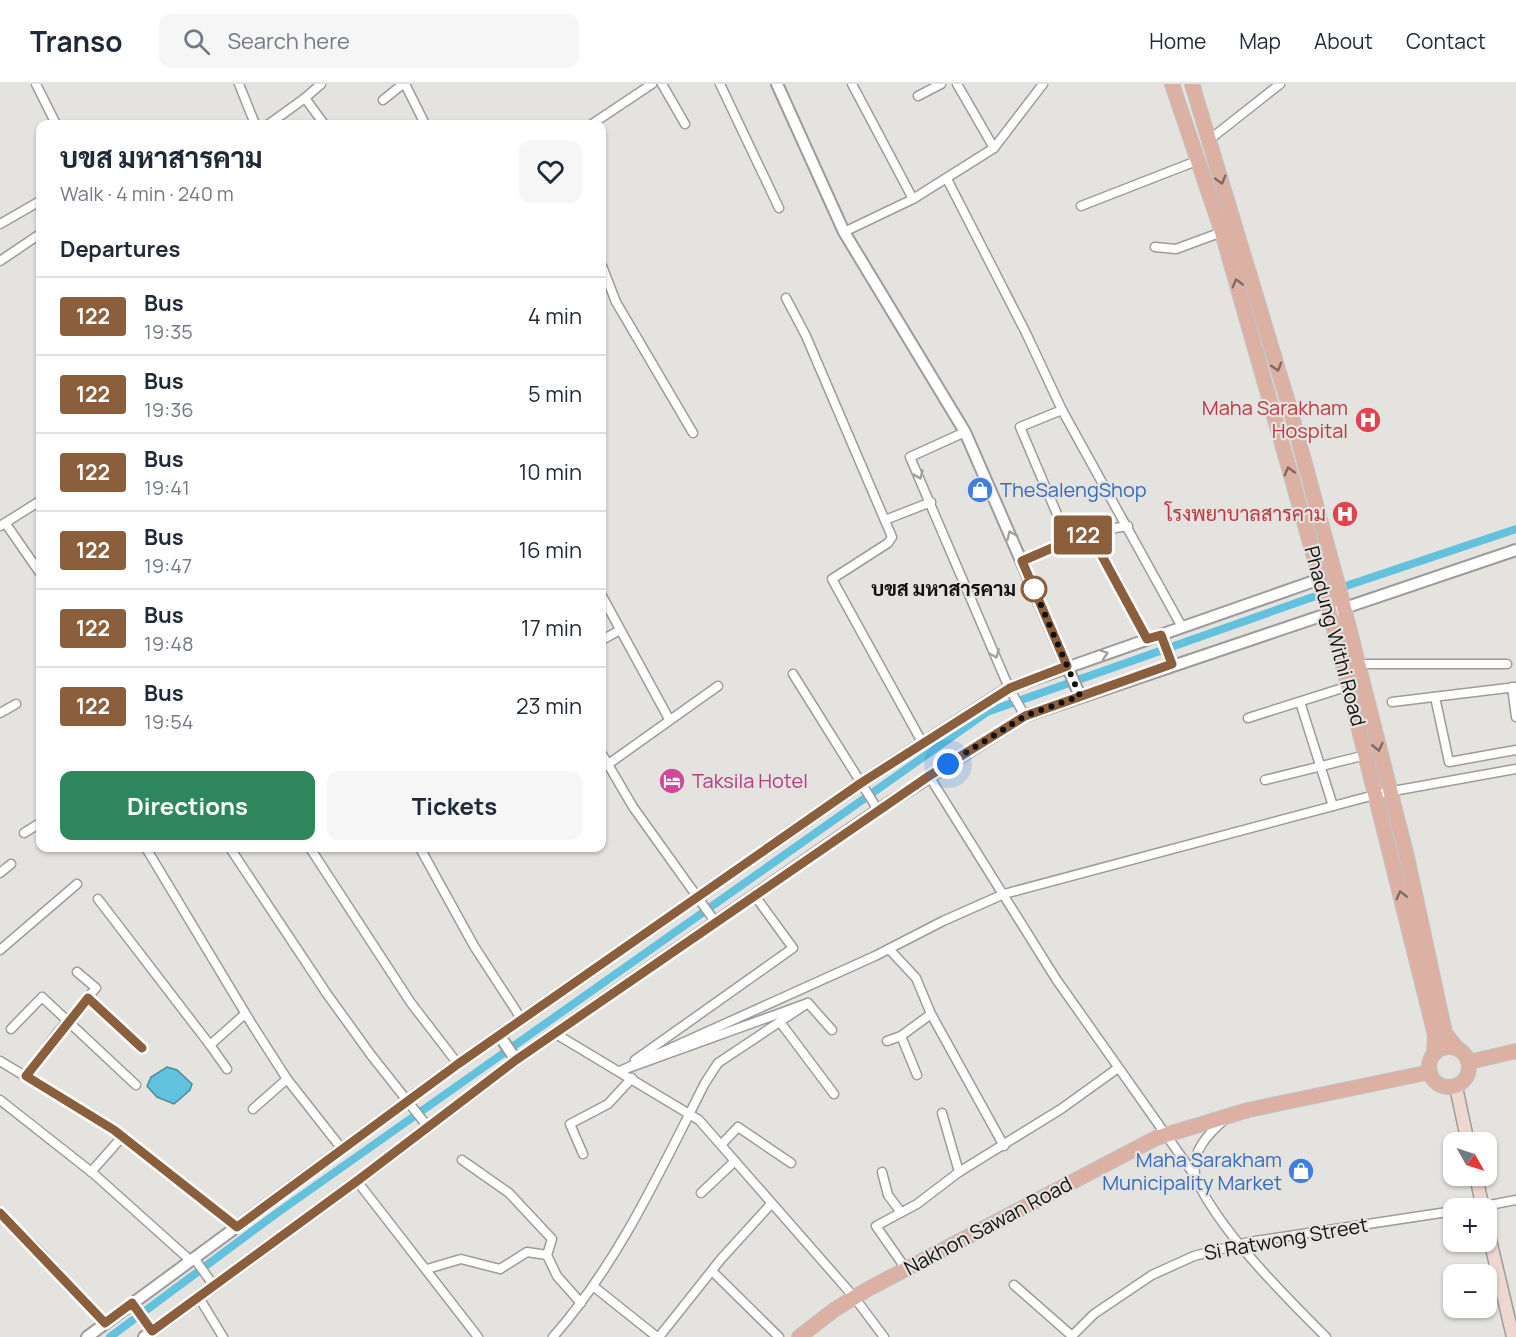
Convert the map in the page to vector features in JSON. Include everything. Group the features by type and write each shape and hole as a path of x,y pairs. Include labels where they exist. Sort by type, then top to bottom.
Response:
{"main road":[{"name":"Phadung Withi Road","path":"1172,84 1222,232 1349,686 1382,793 1407,857 1444,1033 1457,1048"},
{"name":"Phadung Withi Road","path":"1192,84 1290,409 1358,664 1382,793 1435,1035 1434,1054"},
{"path":"1196,153 1209,140"},
{"path":"1444,1047 1457,1048 1469,1062 1467,1077 1456,1087 1442,1086 1432,1078 1430,1072 1434,1054 1444,1047"},
{"path":"1469,1062 1516,1052"},
{"name":"Nakhon Sawan Road","path":"799,1337 854,1297 1137,1147 1166,1135 1229,1116 1430,1072"},
{"path":"1456,1087 1466,1132"},
{"path":"1493,1252 1514,1335"}],"street":[{"path":"36,84 54,120"},
{"path":"239,84 253,120"},
{"path":"275,120 321,84"},
{"path":"383,100 404,84 423,120"},
{"path":"598,120 652,84"},
{"path":"662,84 685,124"},
{"path":"720,84 779,208"},
{"path":"777,84 844,232 964,432 1080,696"},
{"path":"852,84 912,199"},
{"path":"918,96 941,84"},
{"path":"957,84 994,148"},
{"path":"844,232 912,199 994,148 1043,84"},
{"path":"1209,140 1280,84"},
{"path":"305,98 321,120"},
{"path":"1081,206 1196,153"},
{"path":"947,179 1026,333 1062,410 1182,627"},
{"path":"0,224 36,203"},
{"path":"1155,247 1176,249 1222,232"},
{"path":"0,261 36,237"},
{"path":"606,276 616,302 693,433"},
{"path":"786,298 806,336 892,537 888,543 832,579 923,744"},
{"path":"1062,410 1020,427 1068,540"},
{"path":"964,432 910,457 1010,688 1025,716"},
{"path":"885,520 931,502"},
{"path":"36,504 3,525 36,568"},
{"path":"1022,561 1089,532 1128,526"},
{"path":"1089,532 1147,639"},
{"path":"132,1303 148,1334 357,1181 516,1060 878,810 1025,716 1343,604 1516,550"},
{"path":"87,1337 499,1035 861,783 1010,688 1182,627 1321,583"},
{"path":"606,604 669,719"},
{"path":"606,638 620,630"},
{"path":"1161,635 1172,664"},
{"path":"1358,664 1506,664"},
{"path":"793,674 878,810"},
{"path":"716,922 633,807 607,765 718,686"},
{"path":"1248,718 1349,686"},
{"path":"1392,702 1514,687 1516,717"},
{"path":"1435,697 1449,762 1516,750"},
{"path":"1300,702 1333,806"},
{"path":"0,713 16,704"},
{"path":"1264,780 1358,757"},
{"path":"620,1071 889,949 942,921 1004,894 1382,793 1516,769"},
{"path":"929,776 1056,979 1195,1176 1201,1190 1241,1244 1326,1337"},
{"path":"24,832 36,825"},
{"path":"148,852 245,1014 287,1079 342,1149"},
{"path":"233,852 327,994 371,1055 428,1127"},
{"path":"313,852 411,1003 458,1064"},
{"path":"422,852 474,946 522,1020"},
{"path":"0,873 11,864"},
{"path":"0,950 77,884"},
{"path":"620,1071 793,948 755,896"},
{"path":"98,899 227,1069"},
{"path":"889,949 916,978 931,1014 1004,1146"},
{"path":"26,1076 96,988 77,972"},
{"path":"11,1029 42,998 136,1085"},
{"path":"88,998 142,1048"},
{"path":"620,1071 808,1003"},
{"path":"558,1335 624,1241 718,1063 808,1003"},
{"path":"808,1003 832,1030"},
{"path":"210,1045 245,1014"},
{"path":"887,1041 901,1036 931,1014"},
{"path":"780,1022 834,1094"},
{"path":"556,1034 690,1113 721,1145 854,1297 884,1337"},
{"path":"499,1035 516,1060"},
{"path":"901,1036 917,1076"},
{"path":"0,1061 122,1137 237,1227"},
{"path":"906,1269 876,1226 917,1204 959,1172 1004,1146 1118,1068"},
{"path":"583,1154 570,1124 608,1104 632,1078"},
{"path":"253,1109 287,1079"},
{"path":"0,1100 92,1172 192,1259 214,1286"},
{"path":"942,1113 959,1172"},
{"path":"1195,1176 1196,1155 1202,1143 1229,1116"},
{"path":"721,1145 738,1127 790,1163"},
{"path":"92,1172 122,1137"},
{"path":"462,1160 509,1193 552,1239 547,1256 557,1276 581,1303"},
{"path":"701,1192 735,1161"},
{"path":"882,1172 888,1196 900,1212"},
{"path":"357,1181 478,1337"},
{"path":"1497,1205 1516,1200"},
{"path":"593,1286 658,1337 771,1204"},
{"path":"0,1213 105,1323"},
{"name":"Si Ratwong Street","path":"1074,1336 1094,1314 1152,1275 1194,1256 1241,1244 1443,1213"},
{"path":"427,1269 461,1259 500,1269 527,1252 547,1256"},
{"path":"712,1271 779,1337"},
{"path":"1014,1285 1074,1336"},
{"path":"198,1296 223,1337"}],"water":[{"path":"167,1067 177,1070 192,1084 190,1090 174,1104 157,1097 147,1086 151,1077"}],"waterway":[{"path":"110,1337 277,1213 987,712 1310,598 1516,529"}],"bus line":[{"name":"122","path":"0,1213 38,1250 105,1323 132,1303 152,1331 357,1181 516,1060 929,776 1025,716 1172,664 1161,635 1147,639 1096,549 1089,532 1022,561 1067,666 1010,688 861,783 458,1064 237,1227 114,1130 26,1076 58,1032 88,998 142,1048"}],"place":[{"name":"Maha Sarakham Hospital","path":"1368,420"},
{"name":"TheSalengShop","path":"980,490"},
{"name":"โรงพยาบาลสารคาม","path":"1345,514"},
{"name":"บขส มหาสารคาม","path":"1034,589"},
{"name":"Taksila Hotel","path":"672,781"},
{"name":"Maha Sarakham Municipality Market","path":"1301,1171"}],"route":[{"path":"948,764 1025,716 1080,696 1031,582 1034,589"}]}
